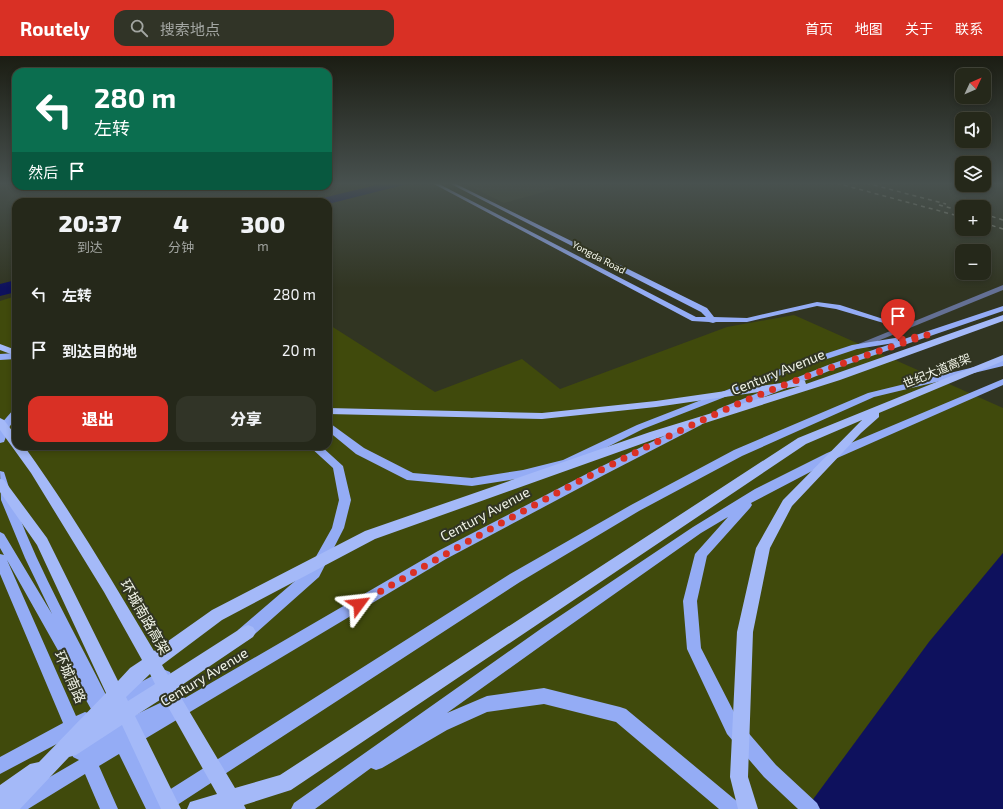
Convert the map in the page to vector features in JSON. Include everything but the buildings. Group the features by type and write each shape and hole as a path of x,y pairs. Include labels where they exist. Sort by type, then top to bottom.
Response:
{"highway":[{"path":"7,809 136,674 218,614 370,535 654,435 837,378 1003,318"},
{"path":"0,347 12,352"},
{"name":"世纪大道高架","path":"197,809 284,783 802,441 1003,358"},
{"path":"332,411 542,416 656,404 837,378"},
{"path":"748,809 739,777 745,632 763,548 787,502 857,430 882,408"},
{"name":"环城南路高架","path":"0,422 12,438"},
{"name":"环城南路高架","path":"21,450 35,470 110,588 236,809"},
{"path":"0,483 42,542 171,809"},
{"path":"0,796 248,632"}],"main road":[{"name":"Yongda Road","path":"503,218 695,319 713,321 747,320 817,304 837,307 904,327"},
{"name":"Yongda Road","path":"522,218 704,310 713,321"},
{"name":"Century Avenue","path":"11,809 442,555 600,472 723,411 831,367 1003,308"},
{"path":"332,429 360,451 411,477 472,482 523,474 566,463 640,427 791,368 855,347 927,335"},
{"path":"0,358 12,356"},
{"path":"0,475 7,500 31,558 155,809 514,578 635,508 738,453 871,395 1003,363"},
{"path":"300,809 547,632 697,530 759,492 831,456 1003,382"},
{"path":"0,440 5,425 12,417"},
{"path":"0,766 248,632 314,573 338,528 345,500 338,466 319,450"},
{"path":"759,492 728,523 701,554 690,601 694,649 733,728 770,771 810,809"},
{"path":"0,537 144,785"},
{"name":"环城南路","path":"0,559 110,809"},
{"path":"0,790 263,660"},
{"path":"321,794 448,721 487,704 544,696 620,716 733,809"}],"street":[{"path":"855,347 1003,287"}],"green space":[{"path":"12,297 12,450 332,450 332,327 435,392 522,359 560,389 727,327 794,315 1003,408 1003,553 929,642 806,809 0,809 0,301"}],"shaded area":[{"path":"12,281 12,293 0,296 0,284"},
{"path":"1003,553 1003,809 806,809 929,642"}],"railway":[{"path":"997,218 1003,220"},
{"path":"991,225 1003,229"}],"route":[{"path":"359,604 442,555 600,472 723,411 831,367 927,335 898,340"}]}
